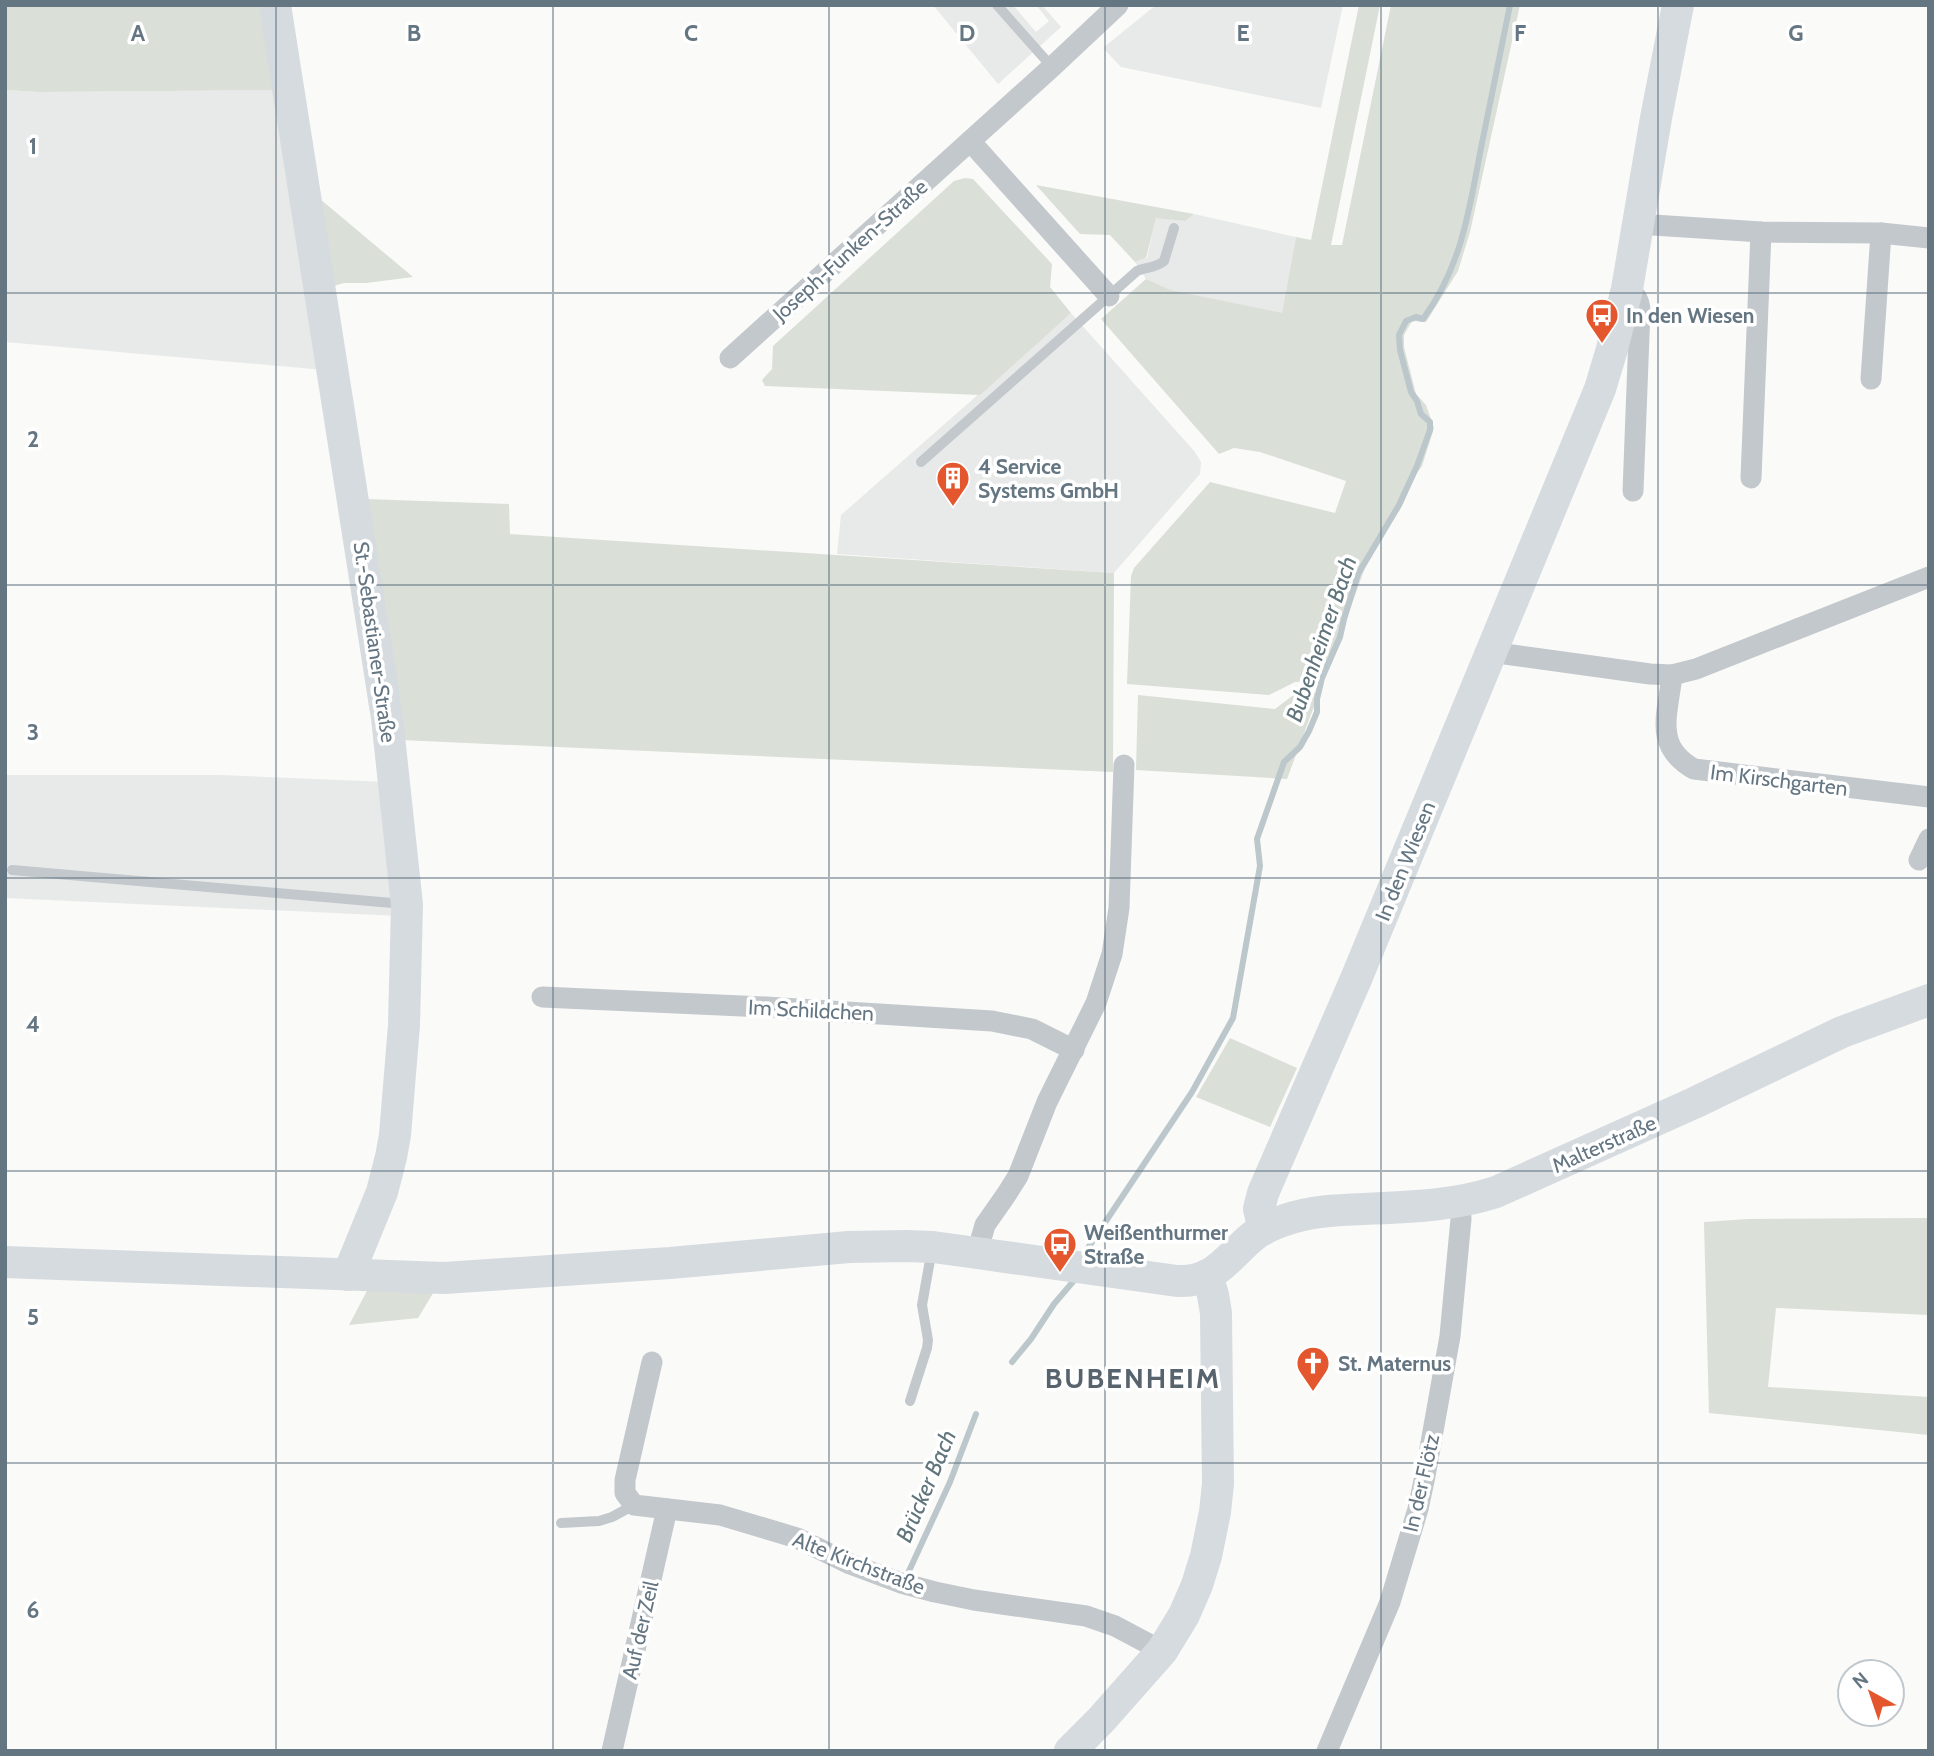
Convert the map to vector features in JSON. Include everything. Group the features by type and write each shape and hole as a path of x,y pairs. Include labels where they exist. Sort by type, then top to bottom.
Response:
{"street":[{"name":"St.-Sebastianer-Straße","path":"275,5 387,718 407,905 404,1025 391,1157 382,1192 337,1275"},
{"name":"Joseph-Funken-Straße","path":"730,358 1118,5"},
{"name":"In den Wiesen","path":"1264,1229 1259,1209 1263,1193 1356,979 1600,389 1627,289 1678,5"},
{"path":"970,141 1109,296"},
{"path":"1637,224 1761,232 1881,233 1929,238"},
{"path":"1751,478 1761,232"},
{"path":"1871,379 1881,233"},
{"path":"1627,289 1635,295 1640,310 1633,491"},
{"path":"1490,652 1672,675 1696,669 1929,577"},
{"name":"Im Kirschgarten","path":"1672,675 1666,732 1668,744 1683,763 1694,769 1929,797"},
{"path":"977,1253 985,1225 1018,1176 1043,1112 1103,986 1116,929 1124,765"},
{"path":"1919,860 1929,839"},
{"name":"Im Schildchen","path":"542,997 992,1021 1032,1029 1074,1049"},
{"name":"Malterstraße","path":"1264,1229 1296,1216 1324,1211 1435,1205 1484,1196 1694,1103 1842,1032 1929,1000"},
{"name":"In der Flötz","path":"1327,1751 1390,1602 1418,1509 1450,1336 1461,1219 1460,1202"},
{"path":"5,1262 474,1278 849,1247 906,1245 1185,1282 1200,1279 1223,1265 1264,1229"},
{"path":"1070,1751 1163,1651 1184,1615 1197,1585 1216,1512 1218,1483 1216,1313 1207,1275"},
{"path":"634,1505 625,1493 625,1480 652,1362"},
{"name":"Alte Kirchstraße","path":"634,1505 720,1515 797,1538 850,1564 901,1583 936,1592 1086,1616 1115,1626 1163,1651"},
{"name":"Auf der Zeil","path":"612,1751 667,1509"}],"lane":[{"path":"997,5 1052,67"},
{"path":"922,462 1137,271 1154,267 1164,261 1174,228"},
{"path":"12,870 407,905"},
{"path":"910,1401 927,1349 922,1305 933,1247"},
{"path":"561,1523 599,1521 634,1505"}],"shaded area":[{"path":"5,5 266,5 279,90 5,90"},
{"path":"933,5 1013,5 1036,32 1049,21 1036,5 1042,5 1061,27 998,84"},
{"path":"1156,5 1343,5 1321,108 1121,67 1103,48"},
{"path":"1359,5 1380,5 1331,245 1342,245 1391,5 1520,5 1470,232 1458,271 1426,322 1412,321 1404,335 1404,347 1416,394 1426,405 1434,428 1422,466 1414,477 1403,504 1366,565 1323,683 1295,682 1269,695 1127,684 1131,576 1134,568 1210,482 1335,513 1346,481 1260,452 1234,448 1219,454 1101,319 1146,279 1171,290 1282,313 1296,237 1311,240"},
{"path":"5,90 279,90 324,370 5,342"},
{"path":"973,179 1052,264 1050,287 1071,313 980,395 765,386 762,380 772,369 773,346 954,181"},
{"path":"1036,185 1194,214 1185,221 1156,218 1146,258 1135,262 1110,235 1080,234"},
{"path":"314,194 413,277 344,283 330,287"},
{"path":"1194,214 1296,237 1282,314 1171,290 1146,279 1135,262 1147,258 1156,217 1184,221"},
{"path":"1071,313 1201,462 1200,474 1114,573 837,554 841,515"},
{"path":"365,499 509,504 510,534 1114,573 1113,772 401,740"},
{"path":"1296,693 1319,693 1287,779 1136,770 1138,695 1275,709"},
{"path":"5,775 220,775 388,782 400,916 5,898"},
{"path":"1230,1038 1297,1068 1270,1127 1196,1097"},
{"path":"1929,1218 1929,1315 1776,1308 1768,1387 1929,1397 1929,1435 1709,1413 1704,1222 1748,1219"},
{"path":"368,1289 435,1290 418,1318 349,1325"}],"waterway":[{"name":"Bubenheimer Bach","path":"1084,1257 1192,1092 1233,1018 1260,866 1257,839 1284,762 1300,747 1317,712 1322,678 1340,637 1358,574 1399,505 1430,430 1430,422 1421,414 1411,392 1400,350 1399,335 1406,321 1416,317 1423,319 1447,279 1455,258 1468,215 1510,5"},
{"name":"Brücker Bach","path":"1012,1362 1077,1277"},
{"name":"Brücker Bach","path":"909,1571 950,1482 976,1414"}],"place":[{"name":"In den Wiesen","path":"1602,345"},
{"name":"4 Service Systems GmbH","path":"953,508"},
{"name":"Weißenthurmer Straße","path":"1060,1274"},
{"name":"St. Maternus","path":"1313,1393"}],"district":[{"name":"BUBENHEIM","path":"1133,1378"}]}
